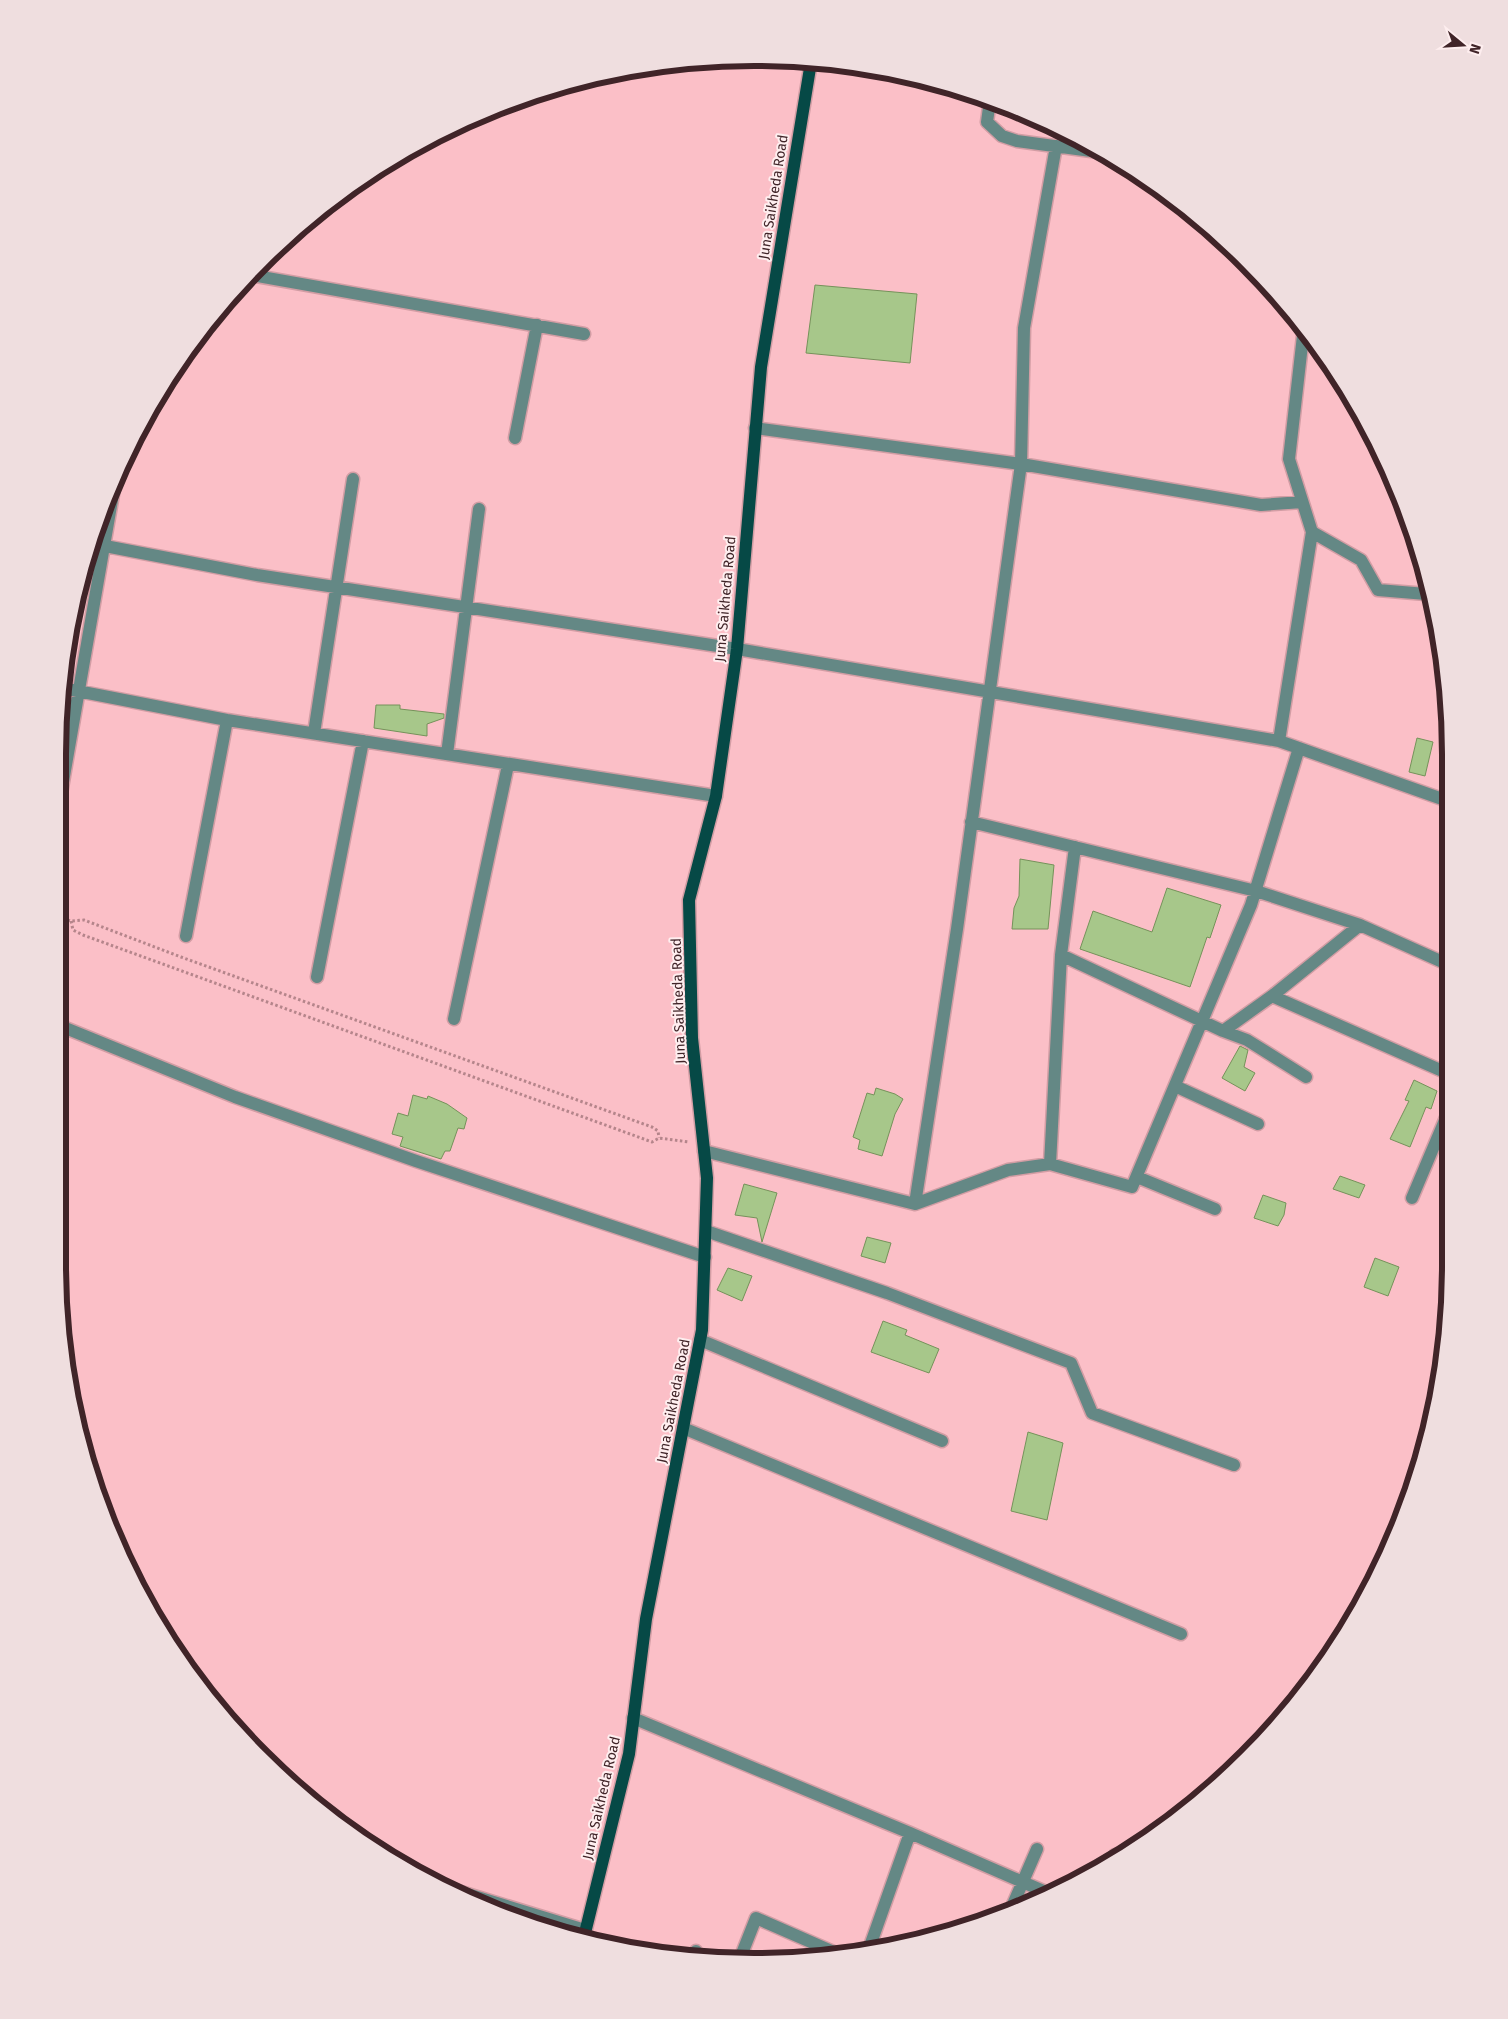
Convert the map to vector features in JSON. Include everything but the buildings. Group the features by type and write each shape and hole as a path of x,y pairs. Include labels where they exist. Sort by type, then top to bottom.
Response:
{"main road":[{"name":"Juna Saikheda Road","path":"584,1931 629,1754 646,1619 700,1340 707,1178 692,1038 689,900 716,796 737,649 761,367 810,69"}],"street":[{"path":"989,108 987,122 1002,136 1017,141 1084,150"},
{"path":"915,1204 957,929 988,692 1021,464 1024,328 1056,146"},
{"path":"260,277 584,334"},
{"path":"516,438 537,325"},
{"path":"1279,741 1312,532 1289,459 1303,339"},
{"path":"756,428 1021,464 1261,505 1302,502"},
{"path":"314,733 354,479"},
{"path":"447,754 479,509"},
{"path":"66,763 110,515"},
{"path":"1312,532 1361,560 1378,590 1422,594"},
{"path":"105,546 257,575 737,649 1279,741 1442,799"},
{"path":"70,689 226,720 716,796"},
{"path":"186,936 226,720"},
{"path":"317,977 362,741"},
{"path":"704,1147 915,1204 1008,1170 1050,1164 1132,1188 1256,891 1299,748"},
{"path":"454,1019 508,764"},
{"path":"971,822 1256,891 1360,924 1442,962"},
{"path":"1050,1164 1061,955 1075,847"},
{"path":"1223,1031 1272,996 1360,924"},
{"path":"1061,955 1223,1031 1247,1040 1306,1077"},
{"path":"1272,996 1442,1071"},
{"path":"66,1028 234,1097 416,1161 704,1257"},
{"path":"1175,1086 1258,1124"},
{"path":"1412,1198 1442,1128"},
{"path":"1137,1177 1214,1209"},
{"path":"706,1231 887,1293 1071,1362 1092,1413 1234,1465"},
{"path":"700,1340 942,1441"},
{"path":"683,1428 1181,1634"},
{"path":"633,1718 910,1833 1040,1890"},
{"path":"871,1943 910,1833"},
{"path":"1015,1901 1037,1849"},
{"path":"742,1952 756,1918 826,1949"}],"path":[{"path":"66,920 84,920 181,958 643,1124 658,1131 659,1138"},
{"path":"70,921 73,930 652,1142 659,1138 704,1147"}]}
